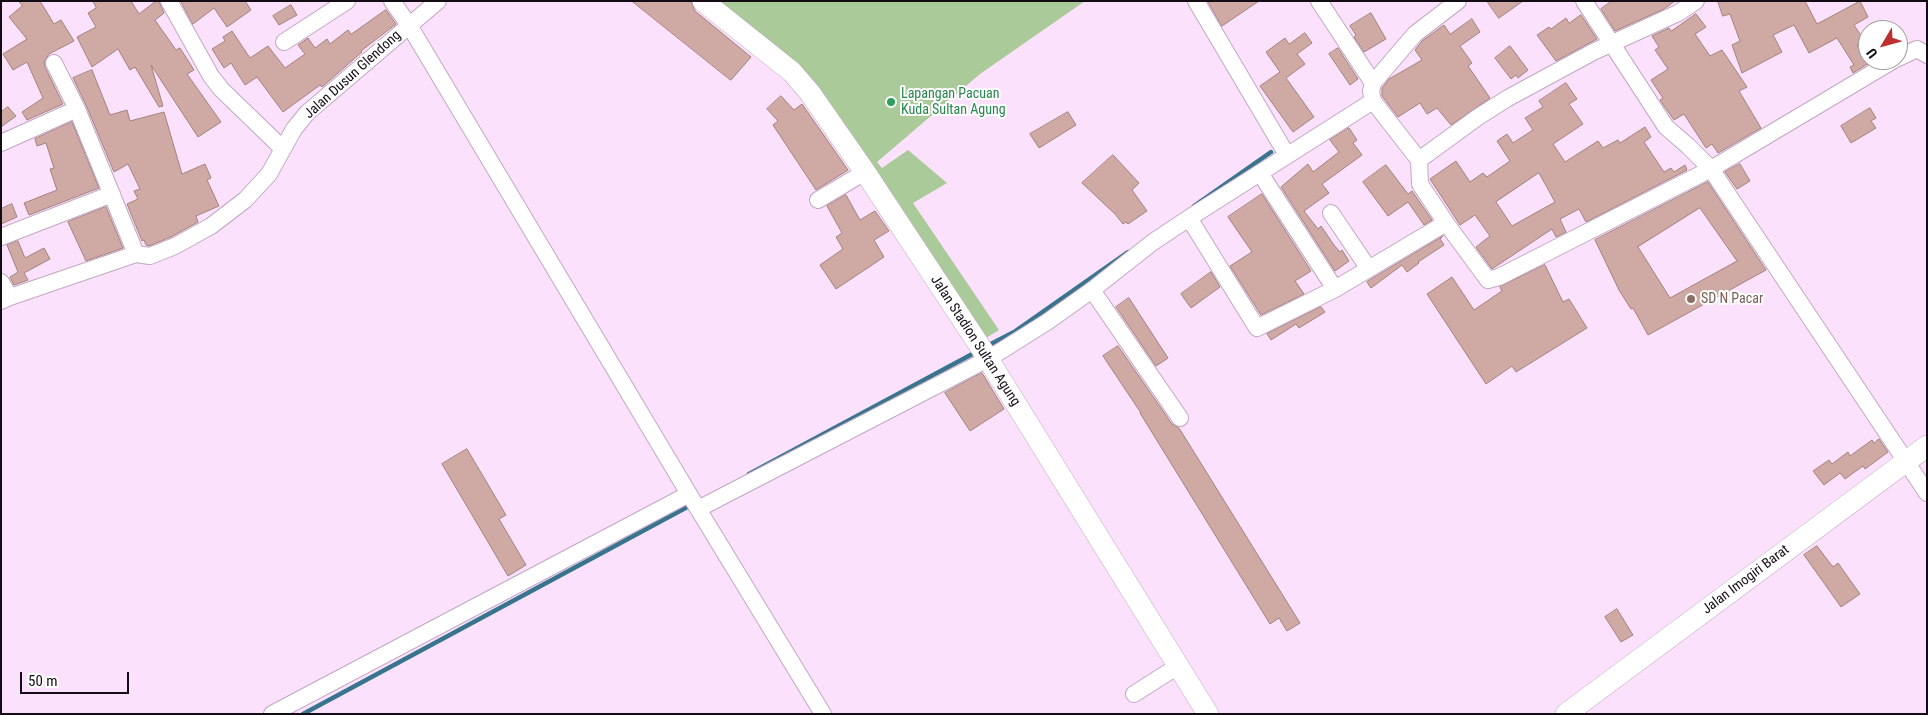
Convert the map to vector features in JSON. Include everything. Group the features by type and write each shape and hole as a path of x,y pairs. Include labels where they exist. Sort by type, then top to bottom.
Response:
{"main road":[{"name":"Jalan Stadion Sultan Agung","path":"703,1 792,72 810,93 865,172 984,352 1208,714"},
{"name":"Jalan Imogiri Barat","path":"1566,714 1904,458 1927,446"}],"street":[{"path":"169,1 211,76 221,89 283,149"},
{"path":"284,42 347,1"},
{"path":"392,1 822,714"},
{"name":"Jalan Dusun Glendong","path":"6,299 136,254 150,256 211,226 245,200 269,174 294,129 307,113 438,1"},
{"path":"1196,1 1287,155"},
{"path":"1319,1 1373,84"},
{"path":"1458,1 1415,34 1373,84 1372,92 1373,101 1419,160 1420,184 1488,280 1499,277 1711,169 1877,70"},
{"path":"1584,1 1666,127 1711,169 1927,493"},
{"path":"1419,160 1478,116 1508,98 1593,52 1613,45 1678,13 1696,1"},
{"path":"1908,53 1917,49 1927,55"},
{"path":"54,63 77,109 136,254"},
{"path":"272,714 694,502 984,352 1047,322 1092,290 1152,242 1373,101"},
{"path":"1,143 77,109"},
{"path":"818,200 865,172"},
{"path":"1260,173 1335,289"},
{"path":"1,237 112,194"},
{"path":"1331,212 1369,269"},
{"path":"1188,218 1257,328 1335,289 1446,223"},
{"path":"1,282 6,299"},
{"path":"1092,290 1180,418"},
{"path":"1134,694 1178,666"}],"green space":[{"name":"Lapangan Pacuan Kuda Sultan Agung","path":"720,1 1085,1 980,74 877,162 882,168 908,150 947,183 913,203 999,330 986,338 902,213"}],"building":[{"path":"19,1 40,1 54,24 61,20 74,41 49,54 44,62 63,104 27,120 22,112 43,98 27,62 13,70 3,54 27,39 9,17 22,6"},
{"path":"93,1 131,1 139,14 156,1 159,1 164,13 155,20 176,50 180,48 194,70 187,74 221,122 198,137 151,65 163,106 159,107 135,67 130,70 118,49 92,67 77,37 96,27 88,13 96,8"},
{"path":"181,1 245,1 251,10 227,27 214,8 193,24"},
{"path":"632,1 691,1 695,11 751,57 731,80"},
{"path":"1208,1 1259,1 1222,26"},
{"path":"1487,1 1523,1 1499,18"},
{"path":"1612,1 1675,1 1664,9 1615,31 1601,9"},
{"path":"1718,1 1805,1 1817,24 1860,1 1868,17 1858,20 1858,23 1854,25 1858,31 1858,70 1853,73 1850,67 1854,65 1837,38 1809,53 1794,25 1773,35 1782,52 1742,73 1732,45 1740,41 1730,14 1723,16"},
{"path":"291,5 297,15 279,25 273,16"},
{"path":"386,10 396,24 361,51 322,87 320,85 283,112 257,77 245,85 231,63 224,68 212,49 225,41 223,37 232,31 250,58 268,46 285,68 305,54 298,45 308,38 315,48 327,39 330,44 348,30 351,34"},
{"path":"1371,13 1386,39 1364,52 1354,37 1356,35 1350,26"},
{"path":"1696,14 1706,27 1695,34 1710,56 1722,50 1747,87 1739,91 1761,128 1718,153 1712,144 1706,148 1684,114 1674,120 1660,100 1663,98 1651,80 1668,69 1655,50 1659,47 1652,36 1669,28 1671,31"},
{"path":"1581,15 1597,39 1556,61 1537,35 1549,27 1551,29 1566,18 1569,23"},
{"path":"1472,19 1480,32 1460,46 1472,63 1468,66 1490,98 1451,125 1437,108 1427,114 1420,103 1398,117 1382,96 1382,88 1389,79 1422,60 1415,50 1422,41 1444,25 1450,34"},
{"path":"1305,33 1312,43 1297,54 1305,64 1286,78 1314,117 1293,132 1260,86 1280,72 1266,52 1285,38 1289,44"},
{"path":"1510,46 1528,70 1518,78 1516,75 1511,79 1495,58"},
{"path":"1338,48 1358,79 1350,85 1329,54"},
{"path":"92,70 110,115 127,110 130,121 164,112 182,174 205,164 211,178 207,180 219,206 196,216 198,222 171,237 149,246 146,245 144,240 142,241 127,204 138,199 134,191 140,189 128,164 114,172 73,78"},
{"path":"1566,83 1577,99 1569,104 1583,124 1553,144 1565,162 1598,141 1603,148 1618,140 1620,143 1645,127 1651,137 1644,142 1664,172 1671,168 1674,172 1685,165 1687,170 1586,222 1579,209 1560,219 1566,232 1556,237 1552,229 1492,269 1476,247 1490,236 1475,215 1460,225 1430,179 1456,161 1470,182 1483,173 1487,177 1510,161 1497,141 1507,134 1513,143 1533,130 1525,118 1543,107 1539,101","holes":["1539,173 1555,202 1512,226 1496,202"]},
{"path":"781,96 794,110 802,104 848,170 816,190 773,125 778,121 767,109"},
{"path":"8,107 16,116 1,127 1,112"},
{"path":"1870,108 1876,118 1871,121 1876,128 1851,143 1841,126"},
{"path":"1068,112 1076,125 1039,148 1030,134"},
{"path":"72,122 99,188 29,215 24,203 57,190 50,169 54,168 46,143 37,146 35,139"},
{"path":"1349,128 1357,140 1353,143 1362,155 1322,184 1329,193 1304,211 1318,229 1321,226 1334,245 1340,252 1342,250 1349,261 1335,271 1281,187 1308,164 1313,172 1339,152 1330,140"},
{"path":"1113,155 1139,183 1132,190 1147,211 1128,224 1126,222 1123,224 1082,183"},
{"path":"1740,164 1750,181 1737,189 1725,172"},
{"path":"1386,165 1408,194 1412,191 1432,220 1424,225 1408,202 1388,216 1363,182"},
{"path":"1708,182 1766,270 1648,335 1633,308 1631,309 1619,290 1595,240","holes":["1700,208 1737,261 1670,298 1638,247"]},
{"path":"1262,194 1311,271 1295,281 1304,294 1261,315 1230,266 1252,252 1228,217"},
{"path":"846,195 860,220 875,211 889,231 874,240 884,257 836,289 820,265 843,249 836,237 842,233 827,206"},
{"path":"12,204 17,217 1,224 1,209"},
{"path":"106,207 123,248 86,261 68,222"},
{"path":"1443,236 1440,239 1444,245 1418,262 1407,272 1402,265 1371,288 1367,282"},
{"path":"18,241 25,258 44,248 50,259 24,273 28,280 14,285 10,277 18,272 7,245"},
{"path":"1545,265 1563,302 1569,299 1587,328 1516,372 1512,366 1486,384 1427,294 1452,277 1474,310 1502,291 1500,287"},
{"path":"1211,272 1220,287 1191,308 1181,294"},
{"path":"1129,298 1168,358 1156,366 1116,307"},
{"path":"1321,307 1325,312 1299,328 1296,324 1271,340 1267,334"},
{"path":"1118,346 1172,424 1179,428 1300,623 1287,631 1279,618 1270,624 1141,413 1103,356"},
{"path":"982,373 1004,409 970,431 945,393"},
{"path":"1879,439 1888,452 1865,469 1863,466 1845,479 1840,473 1824,485 1813,471 1829,460 1832,464 1848,452 1850,456 1872,440 1874,443"},
{"path":"467,449 506,515 499,519 526,565 508,576 442,464"},
{"path":"1817,546 1833,567 1838,563 1860,594 1841,607 1804,555"},
{"path":"1617,609 1633,635 1621,642 1605,617"}],"waterway":[{"path":"1194,206 1271,152"},
{"path":"987,346 1014,332 1128,252"},
{"path":"749,474 976,352"},
{"path":"303,714 691,505"}],"place":[{"name":"Lapangan Pacuan Kuda Sultan Agung","path":"891,102"},
{"name":"SD N Pacar","path":"1691,299"}]}
